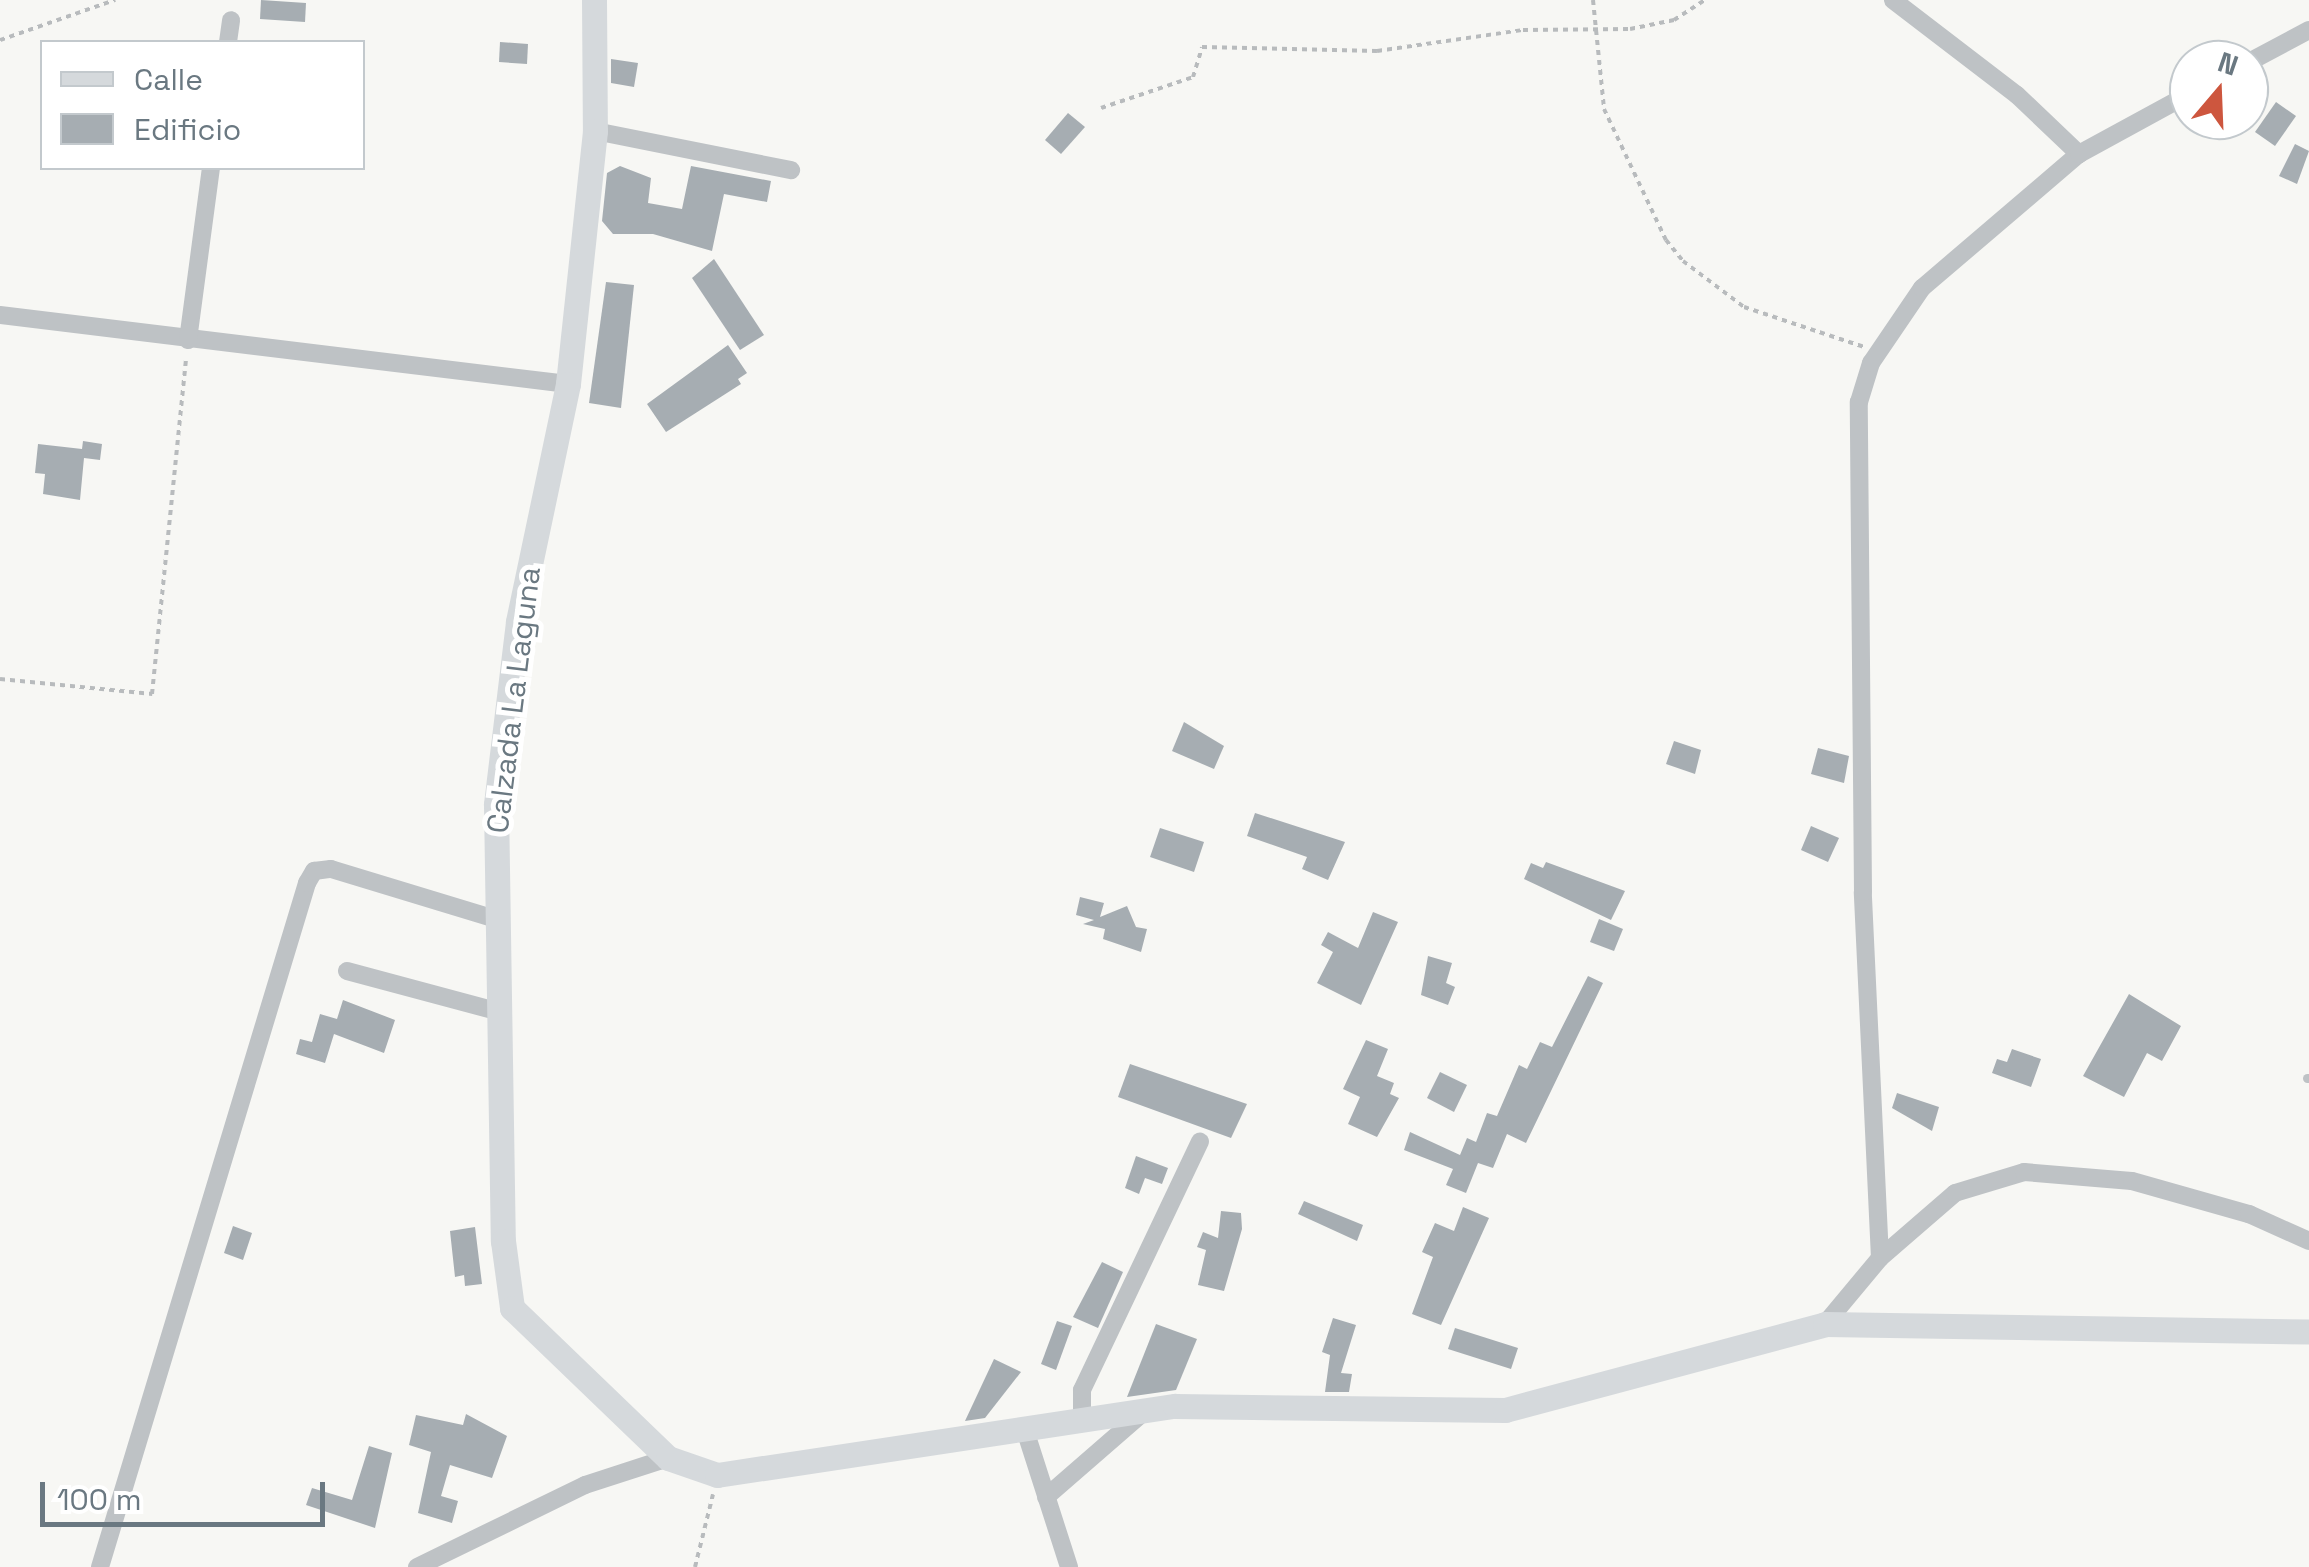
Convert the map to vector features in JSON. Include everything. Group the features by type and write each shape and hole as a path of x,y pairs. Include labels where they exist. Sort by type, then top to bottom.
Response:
{"street":[{"name":"Calzada La Laguna","path":"594,0 595,130 568,384 518,622 496,805 502,1221 512,1308 668,1458"},
{"path":"1893,0 2017,95 2079,154"},
{"path":"228,40 231,20"},
{"path":"2269,51 2309,30"},
{"path":"1880,1258 1863,892 1859,402 1878,352 1922,288 2079,154 2169,105"},
{"path":"595,130 791,170"},
{"path":"188,340 211,170"},
{"path":"0,315 568,384"},
{"path":"100,1567 307,883 314,871 331,868 496,919"},
{"path":"347,971 500,1012"},
{"path":"1082,1420 1082,1390 1200,1142"},
{"path":"1825,1324 1880,1258 1955,1193 2024,1172 2132,1181 2249,1214 2309,1241"},
{"path":"417,1567 586,1484 668,1458 717,1475 1146,1410 1506,1410 1825,1324 2309,1332"},
{"path":"1046,1497 1146,1410"},
{"path":"1025,1430 1069,1567"}],"path":[{"path":"0,40 115,0"},
{"path":"1593,0 1604,109 1617,146 1683,262 1744,308 1878,352"},
{"path":"1101,108 1193,78 1202,46 1377,52 1458,36 1596,29 1674,20 1705,0"},
{"path":"0,679 152,694 188,340"},
{"path":"694,1567 717,1475"}],"building":[{"path":"261,0 306,3 305,22 260,19"},
{"path":"500,42 528,44 527,64 499,62"},
{"path":"611,59 638,63 634,87 611,83"},
{"path":"2276,102 2296,116 2275,146 2266,140 2269,112"},
{"path":"1068,113 1085,127 1061,154 1045,140"},
{"path":"2295,144 2309,151 2297,184 2279,176"},
{"path":"620,166 651,178 648,203 682,209 691,166 771,181 767,202 724,194 712,251 653,234 613,234 602,221 607,173"},
{"path":"714,259 764,335 740,350 692,278"},
{"path":"606,282 634,285 621,408 589,403"},
{"path":"728,345 747,373 738,379 741,384 666,432 647,404"},
{"path":"83,441 102,444 100,460 84,458 80,500 43,494 45,474 35,473 38,444 82,449"},
{"path":"1184,722 1224,746 1214,769 1172,751"},
{"path":"1674,741 1701,750 1695,774 1666,764"},
{"path":"1818,748 1849,756 1844,783 1811,774"},
{"path":"1255,813 1345,842 1328,880 1302,869 1307,857 1247,836"},
{"path":"1811,826 1839,838 1828,862 1801,850"},
{"path":"1160,828 1204,842 1194,872 1150,857"},
{"path":"1546,862 1625,891 1611,920 1524,879 1531,863 1543,868"},
{"path":"1080,897 1104,903 1100,917 1127,906 1136,927 1147,929 1141,952 1103,939 1105,929 1083,924 1094,920 1076,915"},
{"path":"1373,912 1398,922 1361,1005 1317,983 1333,952 1321,945 1328,932 1358,948"},
{"path":"1599,919 1623,929 1614,951 1590,942"},
{"path":"1428,956 1452,963 1446,983 1455,987 1448,1005 1421,995"},
{"path":"1588,976 1603,983 1526,1143 1507,1134 1493,1168 1478,1163 1466,1193 1446,1185 1453,1169 1404,1150 1410,1132 1460,1155 1467,1138 1476,1142 1487,1113 1497,1116 1519,1065 1527,1069 1540,1042 1552,1047"},
{"path":"2129,994 2181,1026 2162,1061 2147,1053 2124,1097 2083,1076"},
{"path":"343,1000 395,1020 384,1053 334,1034 325,1063 296,1054 300,1039 312,1042 320,1014 337,1019"},
{"path":"1366,1040 1388,1049 1377,1076 1394,1083 1390,1094 1399,1098 1377,1137 1348,1124 1360,1097 1343,1089"},
{"path":"2012,1049 2041,1059 2031,1087 1992,1073 1997,1059 2007,1062"},
{"path":"1130,1064 1247,1104 1231,1138 1118,1097"},
{"path":"1440,1072 1467,1085 1454,1112 1427,1098"},
{"path":"1897,1093 1939,1107 1932,1131 1892,1108"},
{"path":"1136,1156 1168,1168 1162,1184 1145,1178 1139,1194 1125,1188"},
{"path":"1304,1201 1363,1225 1357,1241 1298,1214"},
{"path":"1463,1207 1489,1218 1441,1325 1412,1314 1433,1257 1422,1252 1435,1223 1454,1231"},
{"path":"1221,1211 1241,1213 1242,1229 1224,1291 1198,1285 1206,1250 1197,1247 1203,1232 1218,1238"},
{"path":"233,1226 252,1233 243,1260 224,1253"},
{"path":"475,1227 482,1284 465,1286 464,1275 455,1277 450,1231"},
{"path":"1102,1262 1123,1272 1098,1328 1073,1317"},
{"path":"1333,1318 1356,1325 1341,1373 1352,1374 1349,1392 1325,1392 1330,1355 1322,1352"},
{"path":"1057,1321 1072,1326 1056,1370 1041,1364"},
{"path":"1156,1324 1197,1339 1176,1390 1127,1397"},
{"path":"1455,1328 1518,1348 1511,1369 1448,1349"},
{"path":"994,1359 1021,1372 985,1418 965,1421"},
{"path":"466,1414 507,1436 492,1478 450,1465 441,1496 458,1501 452,1523 418,1513 431,1452 409,1445 416,1415 463,1425"},
{"path":"369,1446 392,1453 375,1528 306,1505 312,1488 352,1500"}]}
